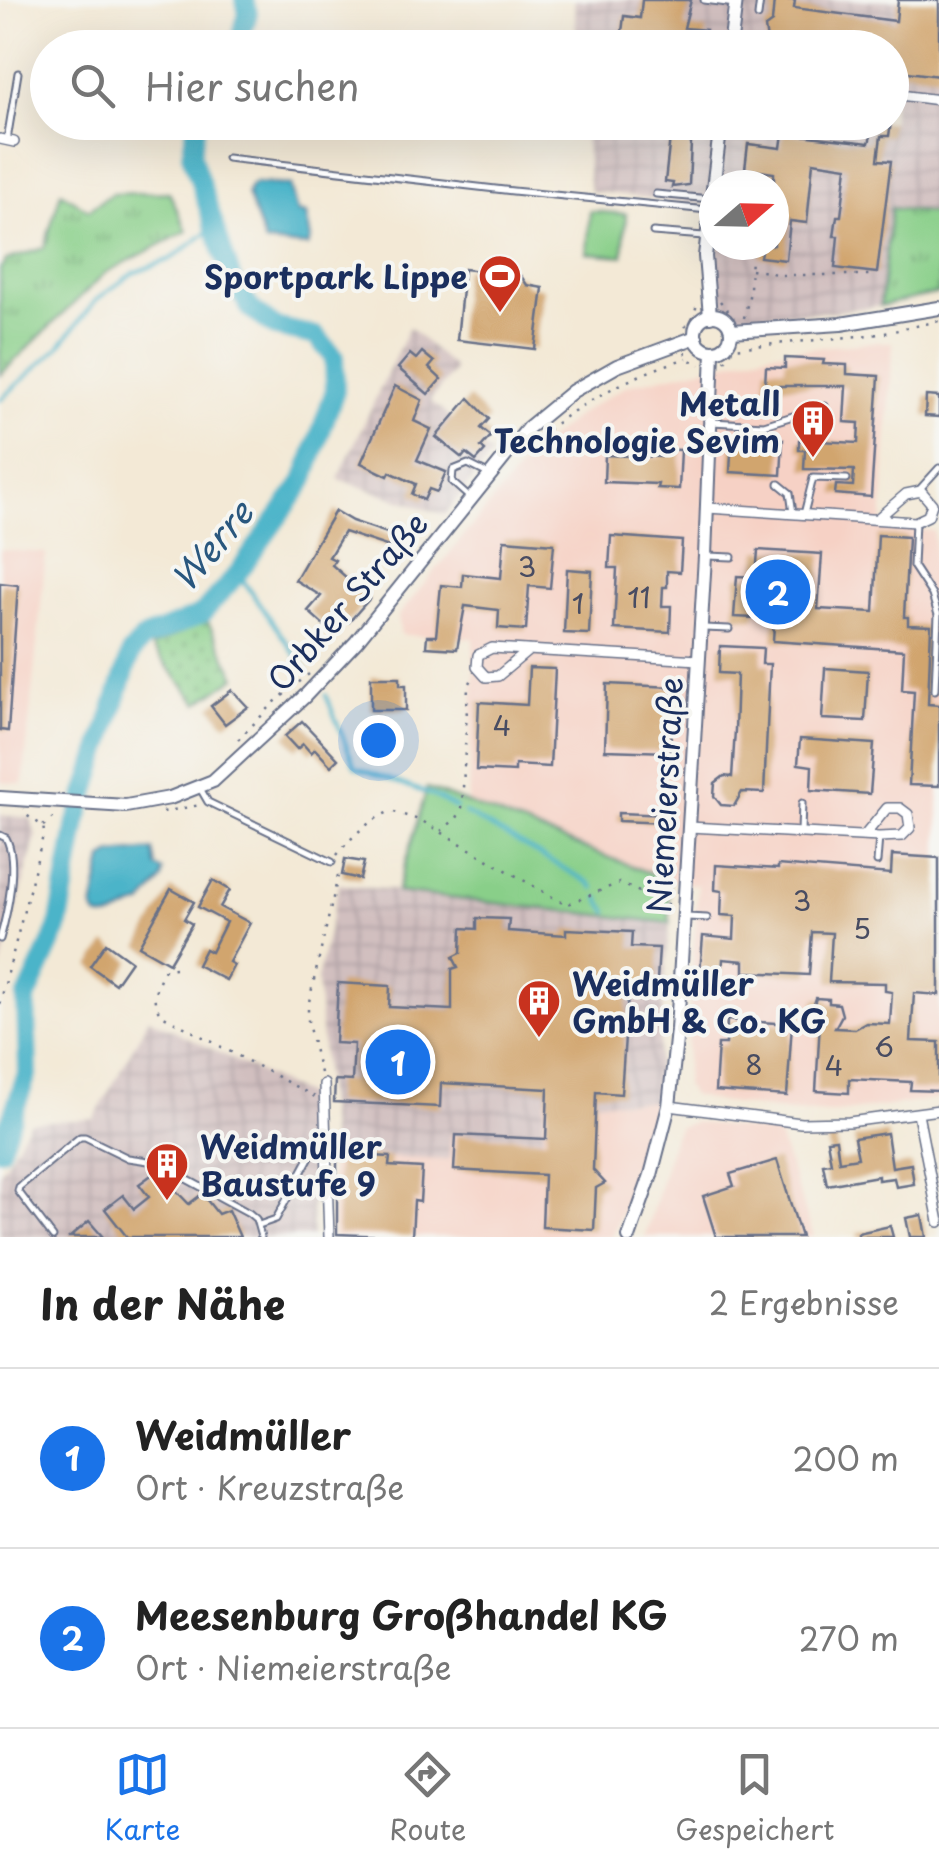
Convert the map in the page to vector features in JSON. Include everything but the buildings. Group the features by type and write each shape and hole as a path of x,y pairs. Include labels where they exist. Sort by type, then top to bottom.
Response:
{"street":[{"path":"732,30 736,2"},
{"path":"909,96 939,100"},
{"path":"716,170 719,140"},
{"path":"708,260 709,308 689,340 713,358 737,330"},
{"path":"709,308 737,330 840,324 939,308"},
{"name":"Orbker Straße","path":"0,798 66,807 146,804 199,787 226,772 326,675 386,607 528,428 573,391 617,366 689,340"},
{"name":"Niemeierstraße","path":"628,1237 651,1176 669,1106 702,628 713,358"},
{"path":"708,508 914,522 928,516 932,508 930,498 918,491 906,494 877,519"},
{"path":"528,650 498,676 486,677 478,670 476,661 484,650 528,650 700,660"},
{"path":"688,827 880,836 902,836 910,828 905,810 888,808 864,835"},
{"path":"324,1084 329,1237"},
{"path":"669,1106 802,1123 849,1122 939,1110"},
{"path":"918,1114 939,1222"}],"lane":[{"path":"704,0 736,2"},
{"path":"758,16 760,0"},
{"path":"7,140 18,72"},
{"path":"226,158 512,192 699,202"},
{"path":"656,194 699,201"},
{"path":"653,232 699,236"},
{"path":"712,422 764,425 825,406"},
{"path":"470,498 452,482 453,470 468,464 488,474"},
{"path":"918,491 939,468"},
{"path":"799,513 813,478 847,479"},
{"path":"780,484 790,493 799,513"},
{"path":"914,522 913,566 932,595 938,615 935,690"},
{"path":"705,556 732,558"},
{"path":"702,628 729,629"},
{"path":"199,787 208,805 332,862"},
{"path":"800,831 802,803"},
{"path":"0,835 6,838 12,853 7,914 0,938"},
{"path":"877,862 880,836"},
{"path":"684,912 707,918"},
{"path":"53,1237 18,1191 19,1187 80,1137 128,1158 155,1162 249,1213 259,1225 261,1237"},
{"path":"259,1225 276,1219 315,1147 326,1145"}],"path":[{"path":"687,358 689,340 680,331 693,318 696,301 709,308 719,300 733,318 743,321 751,260"},
{"path":"751,269 780,275 871,276"},
{"path":"523,450 562,417 647,370 687,358 699,365 713,358 724,364 733,348 746,346 737,330"},
{"path":"440,831 462,808 468,687 478,670"},
{"path":"235,744 295,685"},
{"path":"18,799 26,815 44,826"},
{"path":"0,1004 44,826 66,807"},
{"path":"324,1084 310,1038 308,1006 338,876 332,862 352,836 390,811 422,821 566,906 619,883 684,912"},
{"path":"175,968 166,969 154,992 157,1010 162,1015 313,1094 324,1110"}],"shaded area":[{"path":"574,0 939,0 939,293 828,312 740,315 727,308 721,297 716,260 789,260 789,170 699,170 699,204 590,191 585,140 909,140 909,30 576,30"},
{"path":"409,327 453,367 454,371 430,400 491,455 445,515 338,479"},
{"path":"893,342 882,527 934,531 935,561 939,568 939,1099 836,1113 790,1112 715,1101 692,1095 685,1085 698,885 668,880 468,804 473,638 401,635 398,616 531,454 579,414 628,385 772,352"},
{"path":"0,550 46,553 23,784 0,782"},
{"path":"0,815 31,818 36,836 0,972"},
{"path":"339,884 670,923 654,1102 545,1100 543,1138 450,1134 449,1160 331,1155 317,980"},
{"path":"149,1018 309,1097 312,1237 0,1237 0,1172 30,1122 94,1119"},
{"path":"544,1100 654,1102 636,1178 612,1237 333,1237 331,1155 448,1159 450,1134"},
{"path":"694,1122 778,1134 814,1237 645,1237 674,1136 680,1127"}],"green space":[{"path":"61,192 89,210 111,194 169,192 187,231 105,273 0,375 0,269 6,260 44,248"},
{"path":"891,208 939,214 939,293 880,306"},
{"path":"590,211 626,214 623,256 587,253"},
{"path":"207,620 236,677 198,703 151,647"},
{"path":"427,788 668,880 670,923 397,892"}],"water":[{"path":"256,183 290,185 297,212 306,214 311,239 308,246 265,243 247,194"},
{"path":"153,850 156,867 163,871 162,880 142,905 109,918 97,916 93,909 103,859 112,854"}],"waterway":[{"name":"Werre","path":"243,30 248,13 244,0"},
{"name":"Werre","path":"0,1149 28,1072 26,999 58,929 77,822 131,653 143,639 202,614 238,573 304,481 335,390 334,357 316,336 275,327 250,308 231,277 191,154 194,140"},
{"path":"0,400 58,348 96,300 133,273 171,259 216,226"},
{"path":"238,573 306,670"},
{"path":"326,695 355,767 432,795 456,808"},
{"path":"465,813 594,888"},
{"path":"599,898 608,912"}],"place":[{"name":"Sportpark Lippe","path":"500,314"},
{"name":"Metall Technologie Sevim","path":"813,459"},
{"name":"Meesenburg Großhandel KG","path":"778,592"},
{"name":"Weidmüller GmbH & Co. KG","path":"539,1039"},
{"name":"Weidmüller","path":"398,1062"},
{"name":"Weidmüller Baustufe 9","path":"167,1202"}]}
